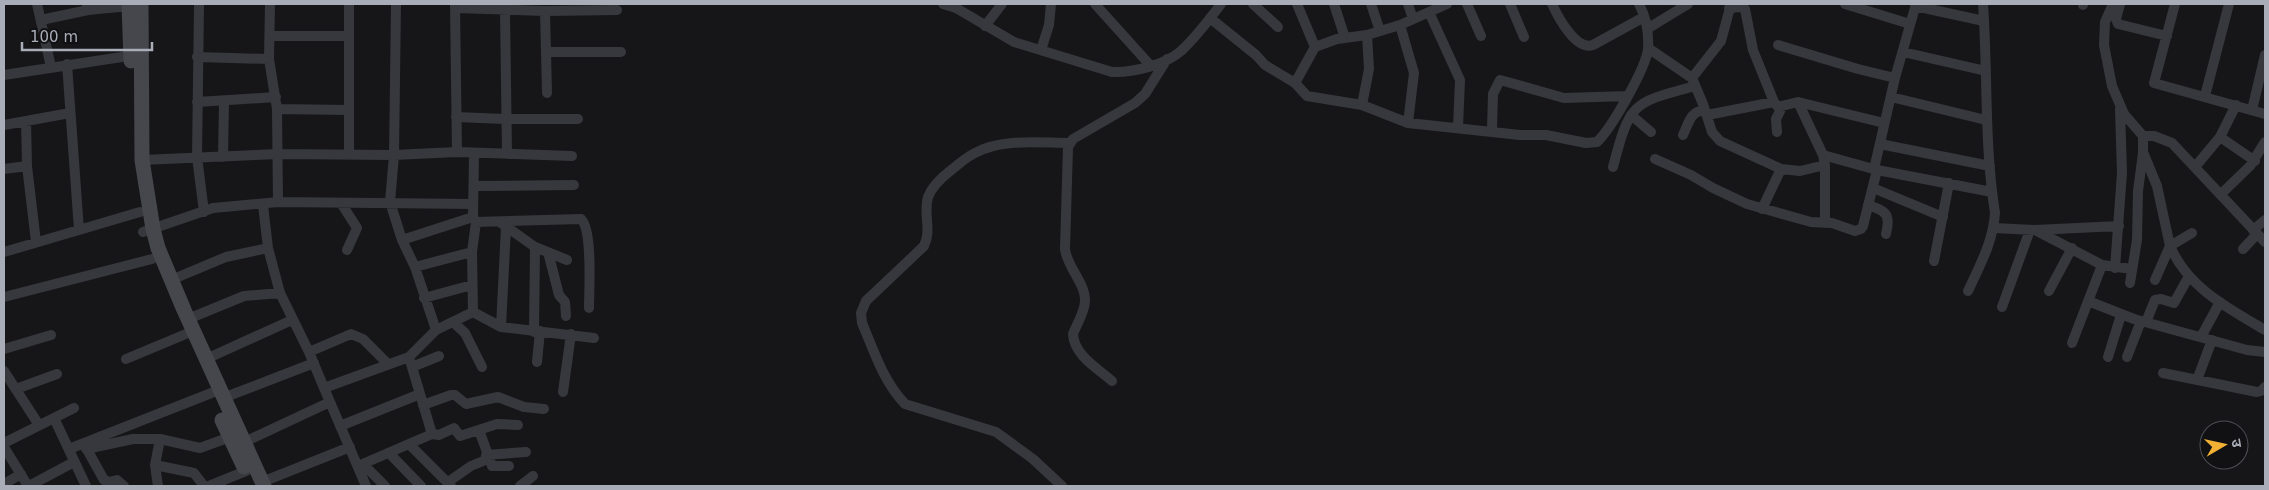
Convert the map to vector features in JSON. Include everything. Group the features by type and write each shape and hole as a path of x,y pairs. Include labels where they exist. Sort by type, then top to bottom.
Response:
{"street":[{"path":"37,4 51,67"},
{"path":"199,4 197,157 204,212"},
{"path":"270,4 270,59 277,109 278,202"},
{"path":"349,4 349,155"},
{"path":"396,4 394,155 390,202 402,240 415,268 436,330"},
{"path":"943,4 956,8 1014,42 1112,72 1134,72 1167,59 1181,51 1221,4"},
{"path":"985,26 1002,4"},
{"path":"1041,50 1049,25 1051,4"},
{"path":"1095,4 1150,65"},
{"path":"1253,4 1278,27"},
{"path":"1297,4 1305,26 1316,47"},
{"path":"1334,4 1345,38"},
{"path":"1371,4 1380,29"},
{"path":"1295,83 1316,47 1400,25 1413,17 1447,4"},
{"path":"1467,4 1481,36"},
{"path":"1510,4 1524,37"},
{"path":"1552,4 1562,24 1581,44 1586,46 1594,45 1644,17"},
{"path":"1210,18 1256,55 1265,65 1295,83 1307,96 1362,105 1408,123 1492,130 1520,135 1553,135 1586,143 1597,142 1602,138 1644,65 1648,48 1647,29 1639,4"},
{"path":"1647,29 1688,4"},
{"path":"1968,291 1988,250 1994,228 1995,213 1986,120 1983,4"},
{"path":"2113,4 2105,22 2104,45 2112,86 2124,114 2143,136 2144,152 2138,191 2137,240 2130,283"},
{"path":"2120,4 2116,19 2118,24 2167,36"},
{"path":"2175,4 2154,83 2265,114"},
{"path":"2206,96 2230,4"},
{"path":"41,20 88,7 133,5 142,160 152,259 206,360 217,394"},
{"path":"1408,5 1413,17"},
{"path":"1850,5 1910,24"},
{"path":"1656,159 1746,204 1811,222 1832,223 1858,230 1863,226 1873,188 1884,123 1916,5 1984,21"},
{"path":"457,152 455,6 544,11 617,10"},
{"path":"1613,167 1622,133 1631,115 1646,100 1694,82 1721,41 1730,6 1745,9 1753,50 1778,105 1776,132"},
{"path":"505,10 505,119 507,154"},
{"path":"544,11 547,93"},
{"path":"1429,12 1460,80 1458,127"},
{"path":"1400,25 1414,73 1408,123"},
{"path":"1362,105 1369,69 1367,35"},
{"path":"270,36 348,36"},
{"path":"1778,45 1895,78"},
{"path":"1648,48 1694,82 1714,137 1781,170 1800,171 1824,160 1992,192"},
{"path":"546,52 621,52"},
{"path":"1903,52 1986,71"},
{"path":"5,71 51,67 136,55"},
{"path":"136,55 131,144 140,212 171,280 188,328 237,442 259,485"},
{"path":"2252,110 2265,55"},
{"path":"197,57 270,59"},
{"path":"1062,486 1042,466 996,432 905,404 894,393 885,377 862,323 861,313 866,301 924,246 928,235 926,210 928,197 939,180 977,152 1000,144 1070,142 1135,103 1145,94 1167,59"},
{"path":"67,64 79,230"},
{"path":"1492,130 1493,94 1500,80 1564,98 1626,96"},
{"path":"197,102 224,102 276,97"},
{"path":"1891,97 1986,120"},
{"path":"223,157 224,102"},
{"path":"1798,102 1824,160 1825,222"},
{"path":"1683,135 1692,114 1698,110 1706,112 1798,102 1884,123"},
{"path":"2115,268 2122,173 2120,105"},
{"path":"2195,167 2220,137 2236,105"},
{"path":"277,109 348,110"},
{"path":"4,125 70,113"},
{"path":"1631,115 1651,132"},
{"path":"456,117 505,119 578,118"},
{"path":"26,121 27,166 36,242"},
{"path":"2143,136 2154,136 2172,143 2222,194 2265,242"},
{"path":"2220,137 2255,161"},
{"path":"1070,142 1065,249 1068,264 1082,289 1085,301 1073,334 1073,340 1077,351 1112,381"},
{"path":"2222,194 2255,161 2265,142"},
{"path":"1880,144 1990,166"},
{"path":"142,160 278,154 394,155 457,152 572,156"},
{"path":"2144,152 2157,186 2170,246 2174,255 2204,292 2262,328 2265,317"},
{"path":"473,312 474,154"},
{"path":"4,169 27,166"},
{"path":"1762,209 1781,170"},
{"path":"1934,260 1949,183"},
{"path":"474,186 574,185"},
{"path":"1873,188 1942,217"},
{"path":"148,231 213,208 263,205 278,202 473,204"},
{"path":"342,203 357,228 347,250"},
{"path":"263,205 268,248 280,293 314,363 350,448 360,465 366,486"},
{"path":"1868,205 1886,214 1888,220 1886,234"},
{"path":"4,251 140,212"},
{"path":"402,240 475,219 502,224 565,218 581,219 584,222 589,253 589,308"},
{"path":"2243,249 2265,220"},
{"path":"502,224 535,247 566,260"},
{"path":"502,224 502,327"},
{"path":"1994,228 2033,230 2119,226"},
{"path":"2033,230 2072,248 2102,265 2132,269"},
{"path":"2002,306 2033,230"},
{"path":"2155,280 2170,246 2192,233"},
{"path":"535,247 537,362"},
{"path":"171,280 226,257 268,248"},
{"path":"2049,291 2072,248"},
{"path":"415,268 472,252"},
{"path":"548,252 558,295 565,302 566,316"},
{"path":"4,297 152,259"},
{"path":"2072,343 2102,265"},
{"path":"2127,357 2155,300 2161,299 2174,303 2190,276"},
{"path":"424,298 472,285"},
{"path":"126,359 188,328 244,296 280,293"},
{"path":"2088,301 2143,322 2247,350 2265,352"},
{"path":"2201,337 2220,302"},
{"path":"473,312 502,327 594,338"},
{"path":"324,388 408,357 436,330 473,312"},
{"path":"2108,357 2121,315"},
{"path":"206,360 292,320"},
{"path":"453,322 465,333 482,367"},
{"path":"309,352 351,334 363,339 388,364"},
{"path":"563,392 571,334"},
{"path":"4,349 51,335"},
{"path":"2197,380 2212,340"},
{"path":"412,367 439,356"},
{"path":"408,357 432,434"},
{"path":"85,446 217,394 314,363"},
{"path":"4,371 40,425"},
{"path":"2163,373 2256,392 2261,391 2265,387"},
{"path":"16,389 57,374"},
{"path":"340,426 420,394"},
{"path":"423,405 455,395 466,404 498,397 524,407 544,409"},
{"path":"68,449 133,439 160,439 200,448 237,442 330,402"},
{"path":"4,443 74,408"},
{"path":"54,418 86,486"},
{"path":"360,465 432,434 439,435 454,428 460,436 497,424 518,425"},
{"path":"480,430 487,457 492,466 509,466"},
{"path":"158,486 154,465 160,439"},
{"path":"237,442 246,471 259,485"},
{"path":"410,445 449,484 487,457 526,452"},
{"path":"85,446 104,480 109,482 118,480 124,486"},
{"path":"4,447 28,486 74,462"},
{"path":"259,485 350,448"},
{"path":"389,453 421,486"},
{"path":"154,465 194,473 204,486"},
{"path":"360,465 385,486"},
{"path":"213,485 246,471"},
{"path":"4,484 21,474"},
{"path":"520,486 533,476"}]}
